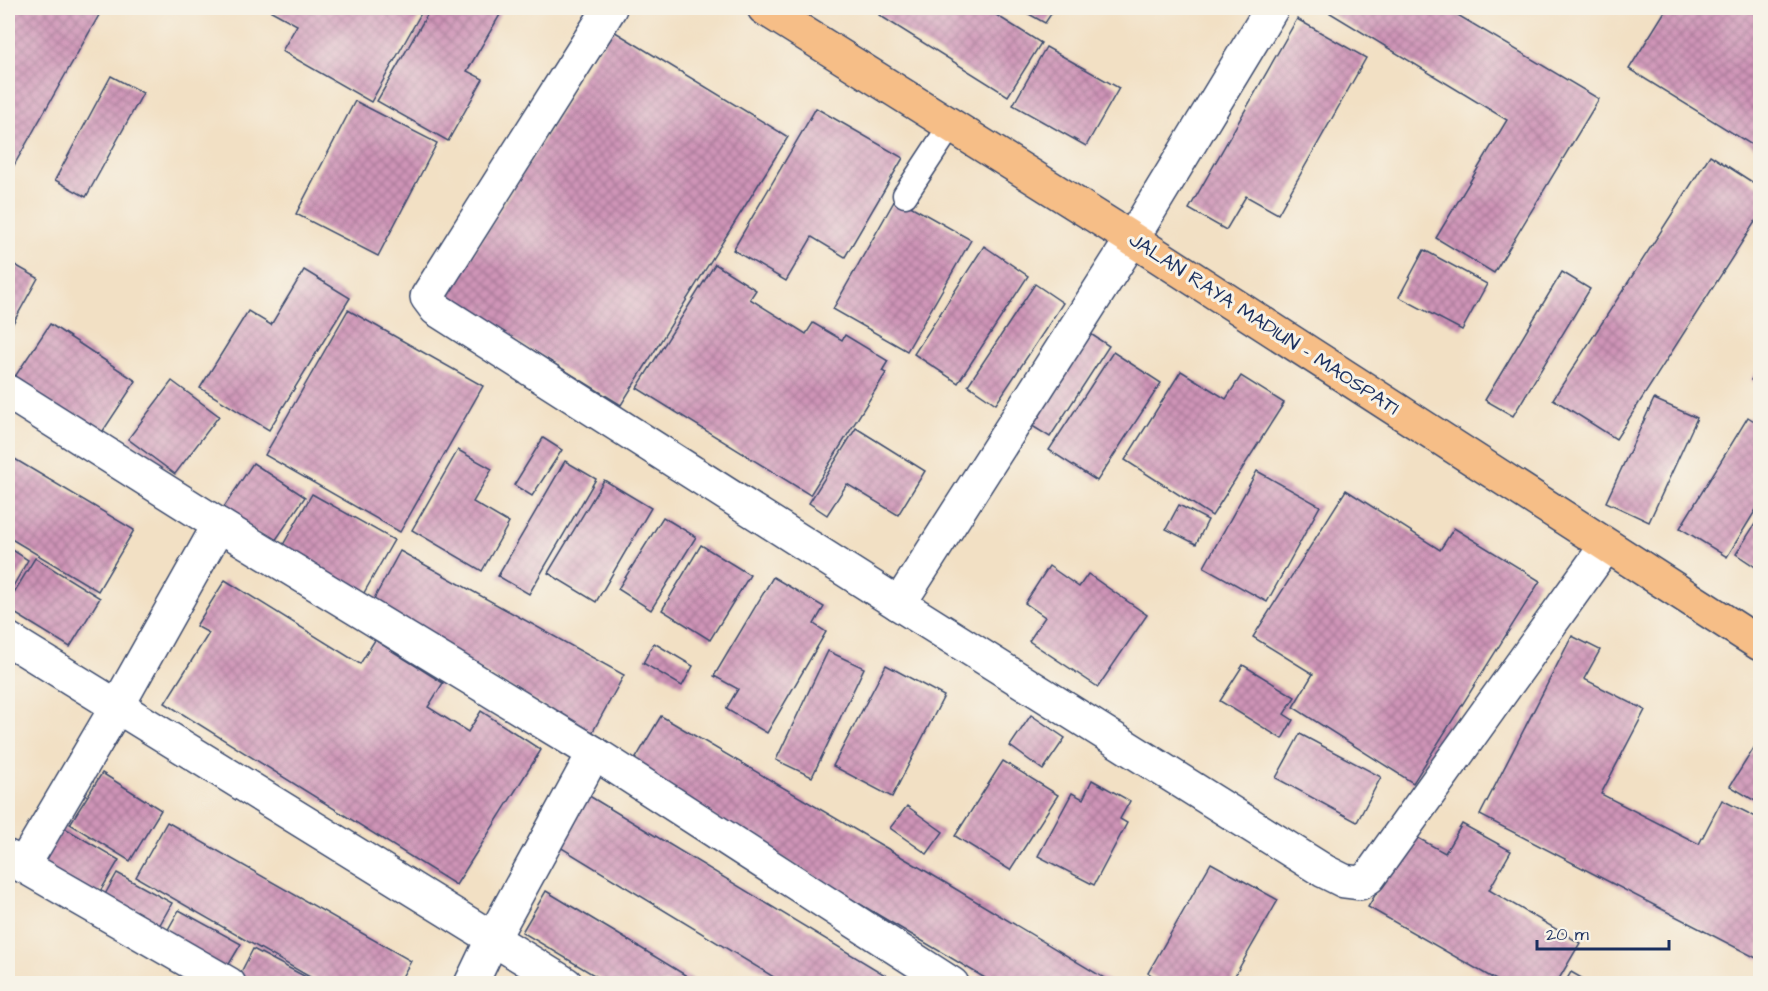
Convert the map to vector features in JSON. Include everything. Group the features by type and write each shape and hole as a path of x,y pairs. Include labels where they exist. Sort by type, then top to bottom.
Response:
{"highway":[{"name":"JALAN RAYA MADIUN - MAOSPATI","path":"765,8 1132,239 1761,644"}],"street":[{"path":"610,8 427,297 436,309 1324,871 1344,881 1360,883 1369,877 1606,546"},
{"path":"899,604 1132,239 1272,8"},
{"path":"8,392 219,525 594,753 952,984"},
{"path":"219,525 118,705 15,861 229,984"},
{"path":"8,639 566,984"},
{"path":"471,984 493,938 594,753"}],"lane":[{"path":"905,195 951,125"}],"building":[{"path":"8,8 103,8 13,167 8,164"},
{"path":"266,8 424,8 371,102 282,51 297,25"},
{"path":"431,8 504,8 467,71 483,79 448,141 377,101"},
{"path":"884,8 985,8 1041,43 1008,96 879,15"},
{"path":"1018,8 1055,8 1045,23"},
{"path":"1322,8 1446,8 1599,99 1494,273 1436,238 1507,120"},
{"path":"1667,8 1760,8 1760,150 1629,69"},
{"path":"1297,19 1366,58 1278,214 1246,196 1226,230 1189,209"},
{"path":"612,30 788,137 621,405 446,297"},
{"path":"1046,47 1119,88 1086,146 1013,105"},
{"path":"111,76 143,93 86,197 55,180"},
{"path":"355,101 437,143 378,256 296,214"},
{"path":"816,108 903,158 845,257 812,237 786,281 733,250"},
{"path":"1710,155 1760,187 1760,214 1616,439 1553,399"},
{"path":"896,198 971,240 907,351 833,309"},
{"path":"984,246 1028,276 958,383 914,354"},
{"path":"1424,250 1487,284 1462,330 1399,297"},
{"path":"8,261 38,278 8,332"},
{"path":"715,264 756,290 750,299 806,334 813,323 842,340 845,335 888,361 882,371 886,373 810,495 637,388"},
{"path":"304,270 350,298 269,430 200,388 248,311 271,325"},
{"path":"1562,272 1590,289 1513,416 1485,400"},
{"path":"1035,284 1063,303 996,404 968,385"},
{"path":"348,310 483,386 400,532 265,455"},
{"path":"50,324 136,381 99,437 12,381"},
{"path":"1080,327 1109,346 1050,437 1021,419"},
{"path":"1113,352 1161,383 1097,481 1049,450"},
{"path":"1760,365 1760,385 1751,380"},
{"path":"1181,371 1226,399 1241,376 1284,403 1212,516 1125,460"},
{"path":"172,381 219,416 175,474 128,439"},
{"path":"1654,399 1697,418 1649,522 1606,502"},
{"path":"1748,417 1760,425 1760,503 1727,557 1680,528"},
{"path":"856,428 925,471 898,515 847,484 827,515 809,503"},
{"path":"543,438 562,450 532,496 514,485"},
{"path":"458,450 492,469 473,502 509,523 482,571 412,530"},
{"path":"8,455 134,530 98,591 8,537"},
{"path":"565,461 596,479 529,594 498,576"},
{"path":"253,463 305,497 273,544 222,510"},
{"path":"1257,471 1320,506 1267,602 1204,567"},
{"path":"604,480 651,508 596,602 548,573"},
{"path":"1346,490 1440,550 1454,528 1540,581 1413,783 1293,707 1313,674 1253,637"},
{"path":"312,494 394,540 361,598 279,552"},
{"path":"1179,505 1208,520 1196,544 1166,529"},
{"path":"1760,516 1760,570 1736,554"},
{"path":"663,517 696,537 651,610 618,589"},
{"path":"701,545 750,575 710,640 662,610"},
{"path":"8,547 28,560 8,595"},
{"path":"400,551 624,675 592,733 369,608"},
{"path":"35,558 100,598 70,647 8,609 8,602"},
{"path":"1049,566 1079,587 1088,574 1147,615 1098,687 1029,641 1045,617 1025,603"},
{"path":"773,577 824,607 814,624 826,632 767,733 726,709 738,689 714,676"},
{"path":"225,580 360,664 375,640 443,683 428,707 468,732 481,711 541,750 456,885 165,703 209,633 196,626"},
{"path":"1572,636 1600,650 1584,679 1645,710 1601,794 1699,844 1722,800 1760,819 1760,960 1480,815"},
{"path":"654,643 693,666 682,686 643,663"},
{"path":"828,651 864,668 812,777 776,760"},
{"path":"886,665 944,696 892,797 833,766"},
{"path":"1243,665 1295,697 1284,714 1293,720 1282,739 1220,701"},
{"path":"1031,715 1065,738 1043,770 1010,746"},
{"path":"661,716 1114,984 995,984 630,768"},
{"path":"1300,734 1381,777 1357,822 1276,778"},
{"path":"1760,741 1760,804 1730,786"},
{"path":"1003,761 1058,795 1010,870 955,836"},
{"path":"102,773 161,810 130,861 70,824"},
{"path":"1092,780 1130,801 1120,819 1127,823 1094,885 1038,856 1072,793 1083,799"},
{"path":"586,794 900,984 785,984 555,844"},
{"path":"907,806 943,832 927,854 890,828"},
{"path":"167,822 411,961 398,984 322,984 136,877"},
{"path":"1462,824 1511,851 1489,890 1580,943 1556,984 1503,984 1368,907 1411,834 1445,853"},
{"path":"63,827 119,860 95,900 39,867"},
{"path":"1211,863 1278,900 1230,984 1166,984 1148,973"},
{"path":"117,873 172,903 154,935 99,905"},
{"path":"546,891 700,984 609,984 522,932"},
{"path":"179,910 241,944 222,976 161,942"},
{"path":"253,949 319,984 235,984"},
{"path":"1571,972 1592,984 1564,984"}]}
